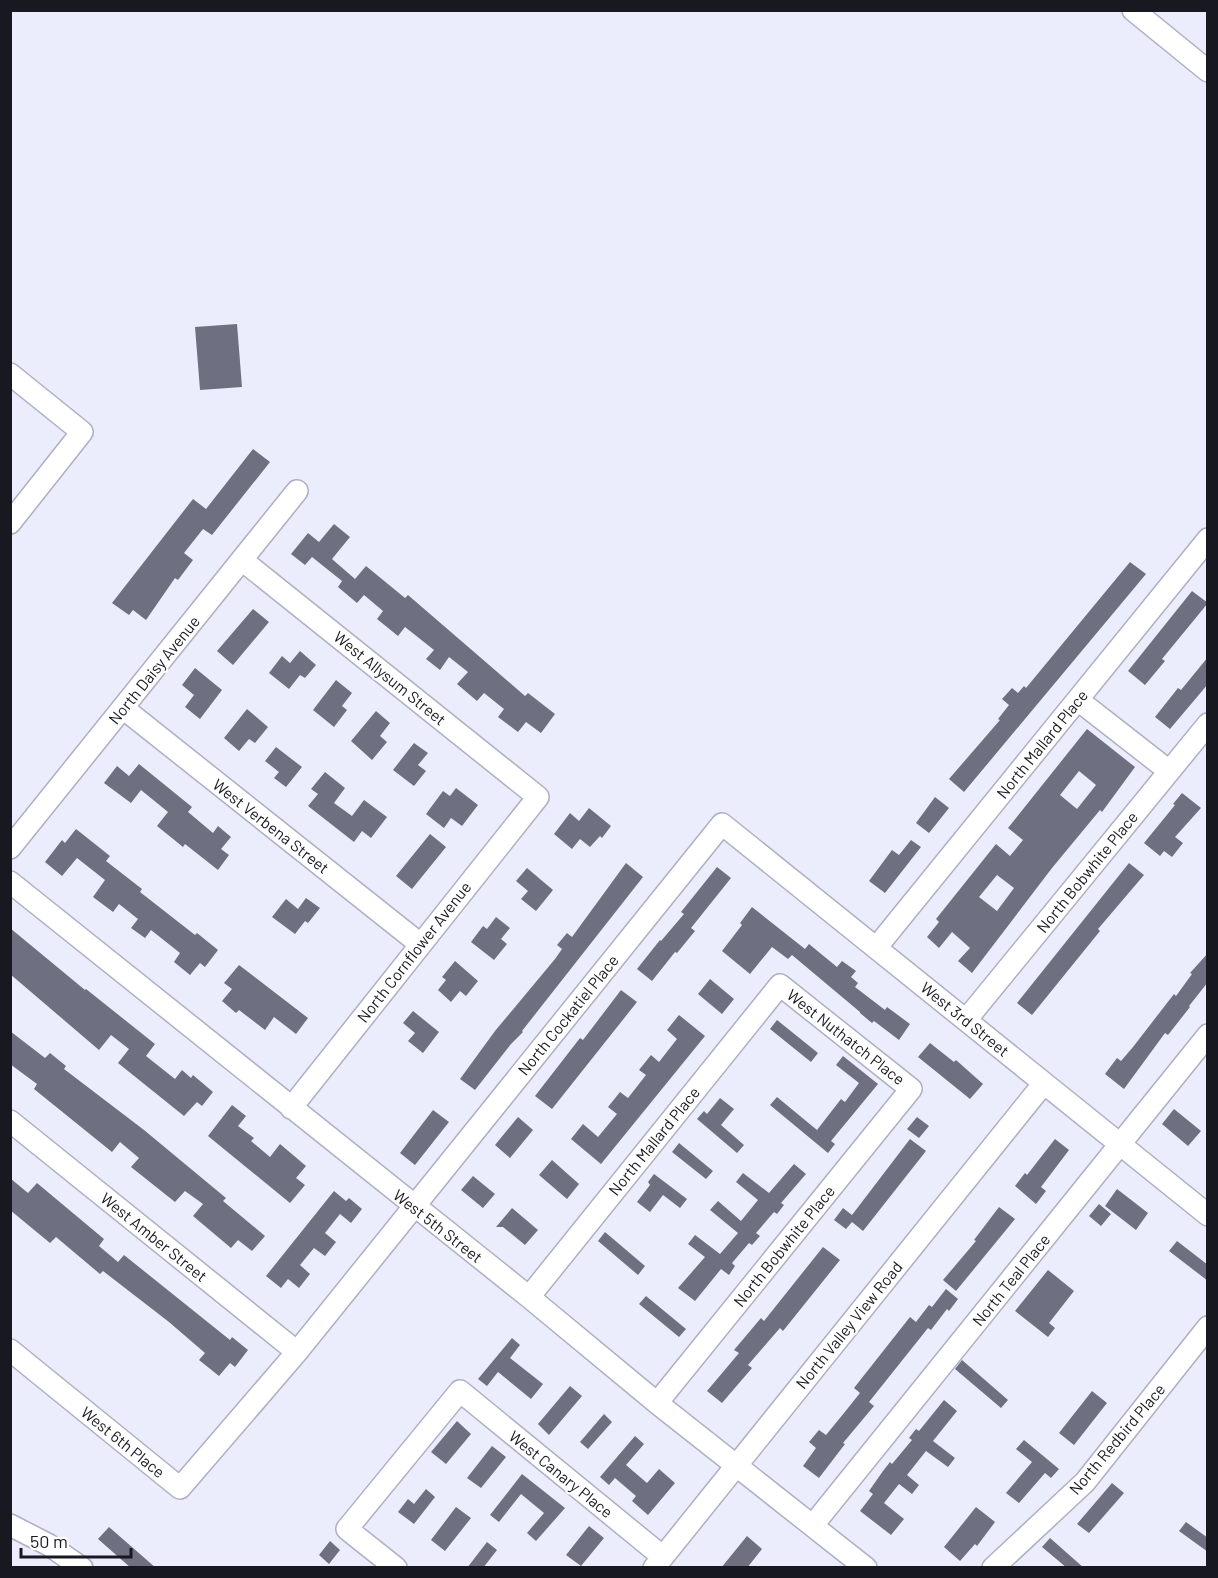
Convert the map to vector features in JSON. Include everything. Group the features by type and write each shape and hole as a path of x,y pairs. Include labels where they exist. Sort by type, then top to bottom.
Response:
{"street":[{"path":"1133,10 1208,71"},
{"path":"10,374 82,432 10,523"},
{"name":"North Daisy Avenue","path":"10,848 297,491"},
{"name":"North Mallard Place","path":"876,948 1208,539"},
{"name":"West Allysum Street","path":"242,560 538,797"},
{"path":"1078,700 1169,771"},
{"name":"West Verbena Street","path":"123,708 420,944"},
{"name":"North Bobwhite Place","path":"966,1020 1208,724"},
{"name":"North Cornflower Avenue","path":"291,1108 538,797"},
{"name":"West 3rd Street","path":"722,824 1208,1215"},
{"name":"North Cockatiel Place","path":"297,1352 722,824"},
{"name":"West 5th Street","path":"10,882 657,1403 866,1568"},
{"name":"North Mallard Place","path":"529,1298 780,985"},
{"name":"West Nuthatch Place","path":"780,985 911,1089"},
{"name":"North Teal Place","path":"813,1526 1208,1035"},
{"name":"North Valley View Road","path":"658,1562 1044,1083"},
{"name":"North Bobwhite Place","path":"657,1403 911,1089"},
{"name":"West Amber Street","path":"10,1121 297,1352"},
{"name":"North Redbird Place","path":"993,1568 1085,1482 1208,1327"},
{"name":"West 6th Place","path":"10,1350 180,1488 297,1352"},
{"name":"West Canary Place","path":"396,1568 347,1529 460,1391 658,1562"},
{"path":"10,1525 49,1545 82,1568"}],"building":[{"path":"237,324 242,387 200,390 195,327"},
{"path":"253,449 270,462 212,535 203,529 184,553 193,560 178,580 175,578 146,620 133,610 129,615 112,603 193,499 206,509"},
{"path":"334,524 350,537 332,559 355,579 366,566 405,598 408,595 525,696 528,693 555,714 541,733 526,722 518,732 498,717 504,709 484,693 477,701 457,684 468,672 449,657 440,670 426,659 434,650 405,627 398,636 377,619 383,611 364,595 357,603 338,587 342,581 312,557 305,565 291,554 308,533 319,542"},
{"path":"1130,562 1146,574 964,792 949,779 1000,720 998,719 1009,705 1002,699 1012,688 1018,693 1024,686 1026,688"},
{"path":"1192,591 1208,603 1162,659 1165,661 1145,685 1128,671"},
{"path":"253,609 269,622 233,665 217,651"},
{"path":"300,651 316,665 305,678 300,675 289,689 269,673 282,656 290,663"},
{"path":"1208,657 1208,684 1170,729 1155,717 1178,688 1181,690"},
{"path":"195,668 222,690 200,719 185,707 194,695 182,685"},
{"path":"336,680 352,693 342,706 347,710 334,727 313,710"},
{"path":"247,709 268,727 255,743 249,739 239,751 224,738"},
{"path":"376,711 390,723 380,736 387,742 372,760 351,741"},
{"path":"1087,729 1135,767 1102,812 1100,810 1052,868 972,973 958,961 970,948 952,932 939,948 927,937 939,922 936,919 996,844 1010,856 1023,840 1008,828","holes":["1079,771 1096,785 1077,809 1060,795","997,875 1014,888 997,911 979,897"]},
{"path":"414,743 428,753 418,765 426,771 414,786 393,770"},
{"path":"276,747 302,767 286,787 274,778 279,772 265,761"},
{"path":"139,764 192,807 188,812 213,833 218,826 231,837 221,849 229,855 218,870 185,844 183,847 157,826 168,812 141,790 131,803 104,783 117,766 129,776"},
{"path":"325,772 345,788 334,803 352,816 364,800 387,817 371,838 362,831 354,842 308,806 318,794 311,789"},
{"path":"456,788 478,805 462,826 451,818 444,828 426,814 443,791 450,796"},
{"path":"1182,793 1201,808 1175,837 1183,843 1172,857 1164,851 1160,856 1144,843"},
{"path":"935,797 949,808 929,833 916,823"},
{"path":"589,808 611,826 602,838 600,836 590,847 580,839 572,849 554,834 570,813 579,821"},
{"path":"76,829 110,856 106,861 142,889 140,892 218,950 205,967 200,963 190,975 174,962 180,953 151,930 145,938 131,928 138,919 119,904 113,912 93,897 105,880 77,858 62,876 45,862 62,840 65,843"},
{"path":"430,834 446,847 412,889 396,876"},
{"path":"911,840 921,847 885,893 869,881 892,850 899,855"},
{"path":"626,863 643,877 475,1090 460,1079 495,1031 555,959 562,949 557,945 567,933 572,937"},
{"path":"1129,863 1144,875 1098,929 1100,931 1032,1015 1017,1003"},
{"path":"717,867 731,878 691,928 695,931 652,981 637,969 684,914 681,912"},
{"path":"527,868 553,890 536,911 521,899 528,891 516,881"},
{"path":"306,898 320,908 308,923 305,921 295,934 272,917 286,899 298,909"},
{"path":"752,907 805,949 809,944 837,967 842,961 856,971 851,977 858,983 855,987 885,1010 887,1007 910,1024 899,1040 874,1021 872,1023 792,955 788,959 772,947 750,974 722,951 742,925 740,923"},
{"path":"496,917 510,928 501,939 507,944 494,960 471,942 483,926 487,929"},
{"path":"10,928 155,1044 146,1056 175,1079 182,1070 191,1078 193,1075 213,1092 202,1106 197,1102 184,1116 118,1063 129,1049 111,1035 99,1050 10,974"},
{"path":"1208,953 1208,982 1168,1035 1165,1033 1124,1089 1105,1074 1117,1058 1121,1061 1133,1047 1174,994 1176,996 1192,974 1190,973"},
{"path":"455,961 478,981 466,996 460,991 451,1002 438,990 446,980 442,977"},
{"path":"239,965 308,1018 296,1034 274,1017 265,1030 239,1010 236,1013 222,1001 232,989 224,983"},
{"path":"710,979 734,999 722,1014 698,994"},
{"path":"621,990 637,1002 552,1109 535,1096 580,1038 583,1040"},
{"path":"413,1011 439,1032 423,1053 408,1041 415,1033 403,1023"},
{"path":"679,1015 705,1036 601,1164 571,1139 583,1124 598,1137 617,1114 608,1107 620,1092 628,1098 646,1075 639,1070 651,1055 659,1062 677,1039 667,1030"},
{"path":"777,1020 818,1053 811,1062 770,1029"},
{"path":"10,1031 45,1058 50,1053 66,1066 64,1069 144,1130 226,1198 223,1201 265,1236 252,1251 238,1240 231,1248 193,1216 203,1204 185,1191 175,1202 131,1167 139,1158 120,1142 112,1152 34,1089 37,1084 10,1064"},
{"path":"930,1043 954,1062 956,1060 983,1084 970,1099 918,1057"},
{"path":"843,1056 878,1084 831,1141 835,1144 828,1153 770,1105 777,1097 817,1130 841,1099 845,1102 859,1083 836,1065"},
{"path":"720,1098 734,1109 721,1125 744,1145 737,1153 697,1119 704,1111 707,1114"},
{"path":"232,1105 246,1116 238,1126 254,1138 251,1141 270,1157 280,1144 306,1166 296,1178 305,1185 290,1203 208,1136"},
{"path":"1174,1109 1201,1131 1188,1146 1162,1124"},
{"path":"433,1110 449,1122 415,1165 400,1153"},
{"path":"518,1117 533,1130 510,1158 495,1145"},
{"path":"917,1117 929,1126 919,1138 907,1129"},
{"path":"910,1139 926,1151 863,1231 852,1222 846,1229 834,1220 843,1208 852,1215"},
{"path":"1055,1139 1069,1150 1041,1187 1046,1191 1036,1204 1015,1186 1025,1173 1027,1175"},
{"path":"679,1143 713,1171 706,1179 672,1152"},
{"path":"552,1160 579,1184 567,1199 539,1175"},
{"path":"794,1164 806,1174 781,1203 784,1205 777,1214 774,1212 756,1233 760,1236 752,1245 749,1243 732,1263 735,1266 729,1275 721,1269 695,1301 678,1288 705,1257 688,1244 695,1235 720,1254 738,1233 710,1210 718,1201 741,1221 758,1200 736,1182 743,1173 769,1193"},
{"path":"654,1174 687,1199 680,1208 663,1195 650,1212 637,1202 650,1185 648,1182"},
{"path":"473,1176 495,1194 483,1208 461,1190"},
{"path":"10,1178 28,1193 37,1183 104,1239 99,1246 118,1262 124,1255 230,1340 232,1337 248,1350 235,1367 230,1363 219,1376 199,1360 205,1353 169,1322 103,1271 100,1274 56,1237 50,1243 10,1210"},
{"path":"1117,1189 1148,1213 1136,1230 1105,1206"},
{"path":"334,1191 346,1201 349,1198 362,1209 351,1223 340,1214 325,1233 336,1242 325,1256 314,1248 300,1265 310,1274 299,1288 288,1279 281,1288 266,1276"},
{"path":"1099,1204 1111,1214 1101,1226 1089,1216"},
{"path":"999,1207 1015,1219 956,1291 943,1280 976,1241 974,1240"},
{"path":"512,1208 538,1230 525,1245 503,1227 496,1227"},
{"path":"605,1232 645,1266 638,1275 598,1241"},
{"path":"1177,1241 1208,1265 1208,1281 1169,1251"},
{"path":"823,1247 840,1260 783,1331 780,1328 748,1365 752,1368 722,1403 707,1391 739,1353 734,1350 761,1318 764,1321"},
{"path":"1048,1270 1074,1291 1049,1323 1055,1328 1048,1337 1015,1311"},
{"path":"946,1289 958,1299 931,1330 928,1328 869,1402 874,1406 843,1443 845,1444 819,1478 803,1466 816,1448 809,1442 819,1430 826,1435 844,1413 860,1393 854,1388 910,1317 916,1322 929,1305 932,1307"},
{"path":"646,1296 686,1329 679,1337 639,1304"},
{"path":"512,1338 520,1345 510,1358 543,1384 531,1399 498,1372 487,1386 478,1379"},
{"path":"962,1360 1008,1400 1001,1408 955,1369"},
{"path":"570,1386 582,1396 549,1435 538,1424"},
{"path":"1092,1391 1107,1403 1074,1445 1059,1433"},
{"path":"944,1400 957,1411 933,1441 955,1458 948,1467 926,1451 907,1475 919,1485 912,1494 899,1484 884,1503 904,1519 891,1535 860,1511 873,1494 869,1491 883,1471 912,1440 909,1438 916,1429 919,1431"},
{"path":"604,1414 612,1422 588,1449 580,1442"},
{"path":"457,1421 471,1434 446,1464 431,1452"},
{"path":"635,1436 644,1444 626,1465 647,1483 659,1469 675,1483 648,1515 632,1501 636,1496 615,1478 609,1485 600,1477"},
{"path":"1024,1440 1059,1469 1051,1478 1045,1473 1019,1503 1006,1493 1032,1462 1016,1449"},
{"path":"492,1446 506,1457 481,1488 467,1478"},
{"path":"522,1474 565,1508 536,1541 527,1533 544,1513 521,1494 499,1522 490,1515"},
{"path":"1112,1483 1124,1493 1089,1533 1077,1524"},
{"path":"426,1489 435,1497 414,1524 398,1512 408,1499 414,1504"},
{"path":"456,1507 471,1518 445,1551 431,1540"},
{"path":"976,1507 995,1522 977,1546 975,1544 960,1561 944,1547"},
{"path":"1186,1522 1208,1538 1208,1552 1179,1531"},
{"path":"589,1526 604,1538 581,1566 566,1555"},
{"path":"109,1527 156,1568 131,1568 98,1539"},
{"path":"747,1536 762,1549 747,1568 721,1568"},
{"path":"1050,1538 1084,1568 1067,1568 1042,1547"},
{"path":"330,1541 340,1550 329,1564 319,1555"},
{"path":"487,1542 497,1550 483,1568 467,1568"}]}
